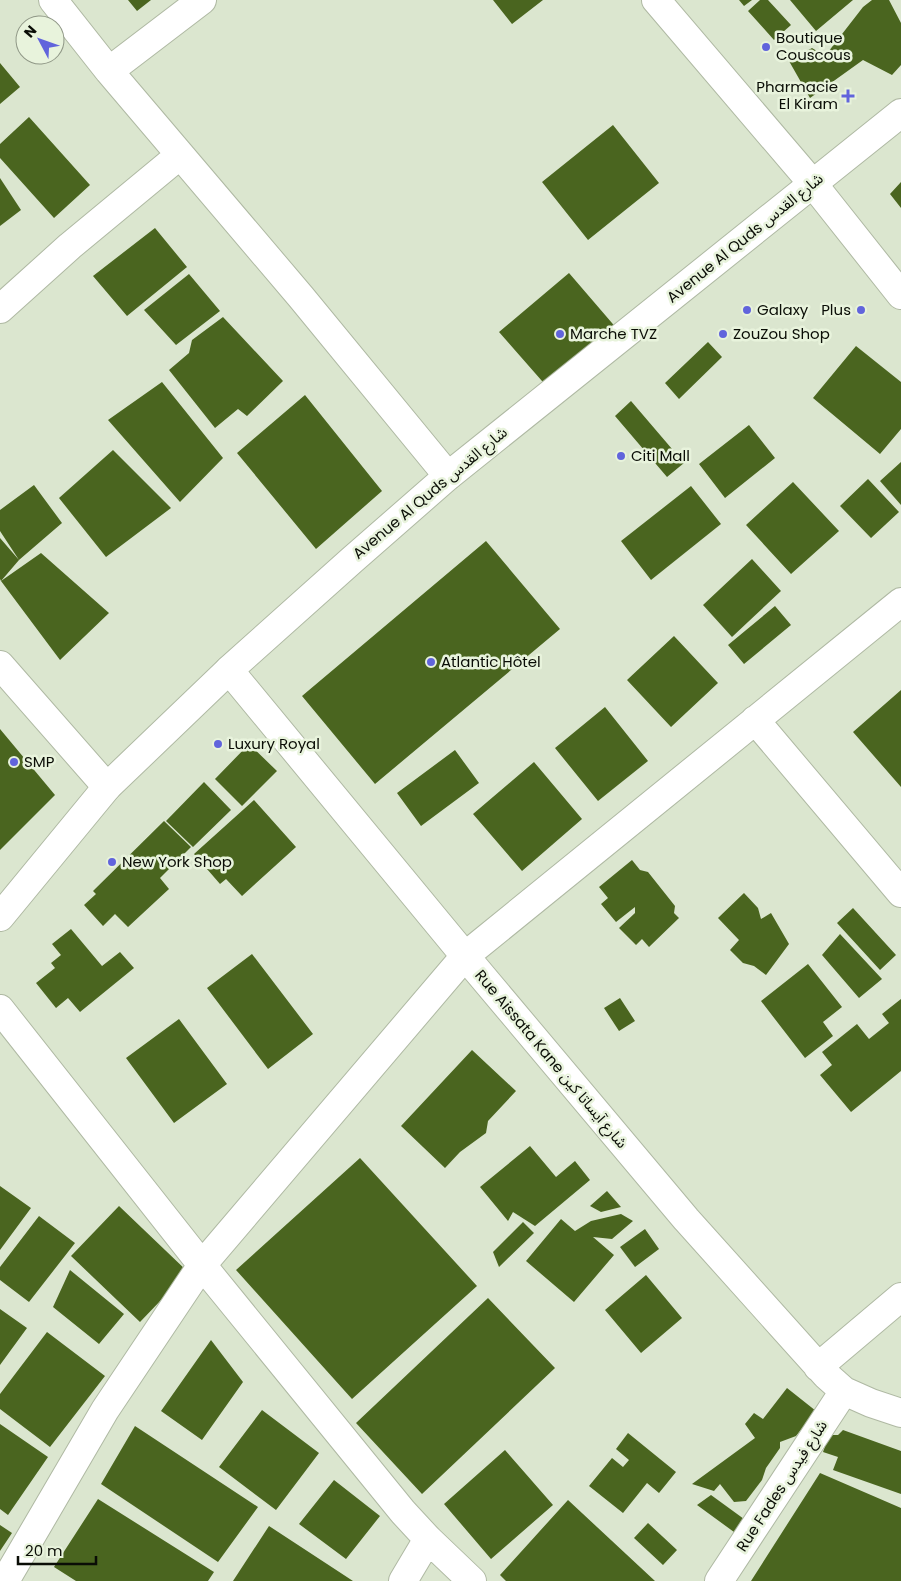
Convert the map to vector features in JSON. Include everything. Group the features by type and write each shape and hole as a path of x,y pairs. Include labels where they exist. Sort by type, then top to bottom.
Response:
{"street":[{"path":"53,0 109,71 301,297 448,476"},
{"path":"109,71 202,0"},
{"path":"656,0 813,184 901,295"},
{"name":"Avenue Al Quds شارع القدس","path":"0,917 106,788 229,670 352,560 448,476 901,113"},
{"path":"0,309 70,246 180,155"},
{"path":"5,1581 105,1410 202,1265 464,956 901,602"},
{"path":"0,665 106,788"},
{"name":"Rue Aissata Kane شارع آيساتا كين","path":"229,670 464,956 686,1219 818,1367 844,1391 901,1414"},
{"path":"755,720 901,892"},
{"path":"0,1009 202,1265 403,1512 472,1581"},
{"path":"818,1367 901,1298"},
{"name":"Rue Fades شارع فيدس","path":"719,1581 844,1391"},
{"path":"403,1581 428,1539"}],"building":[{"path":"128,0 151,0 137,11"},
{"path":"493,0 543,0 512,24"},
{"path":"739,0 752,0 744,6"},
{"path":"760,0 768,0 791,25 774,40 748,11"},
{"path":"790,0 853,0 816,31"},
{"path":"872,0 889,0 901,23 901,65 892,75 863,60 810,98 789,61 812,48 825,56 863,7"},
{"path":"0,63 20,87 0,104"},
{"path":"29,117 90,185 54,218 0,158 0,144"},
{"path":"613,125 659,183 588,240 542,182"},
{"path":"0,178 21,210 0,226"},
{"path":"901,182 901,208 890,194"},
{"path":"155,228 187,267 127,316 93,276"},
{"path":"569,273 618,330 549,389 499,332"},
{"path":"189,274 220,311 176,345 144,310"},
{"path":"223,317 283,381 247,416 238,409 215,428 169,370 189,353 192,340"},
{"path":"708,342 722,357 679,399 665,383"},
{"path":"856,346 901,382 901,429 880,454 813,398"},
{"path":"162,382 223,458 180,502 108,420"},
{"path":"305,395 382,491 316,549 237,453"},
{"path":"631,401 684,463 667,477 615,416"},
{"path":"749,425 775,458 725,498 699,464"},
{"path":"113,450 171,508 106,557 59,498"},
{"path":"901,462 901,505 880,481"},
{"path":"868,479 899,512 871,538 840,506"},
{"path":"793,482 839,531 791,574 746,525"},
{"path":"34,485 62,523 19,560 0,531 0,510"},
{"path":"691,486 721,524 651,580 621,541"},
{"path":"0,538 19,560 1,581"},
{"name":"Atlantic Hôtel","path":"486,541 560,629 375,784 302,696"},
{"path":"41,553 109,613 60,660 1,581"},
{"path":"752,559 781,591 732,637 703,605"},
{"path":"775,606 791,625 744,664 728,645"},
{"path":"674,636 718,683 671,727 627,680"},
{"path":"901,690 901,787 853,732"},
{"path":"605,707 648,761 598,801 555,748"},
{"name":"SMP","path":"0,729 55,795 0,850"},
{"path":"249,744 277,771 242,806 215,779"},
{"path":"455,750 479,783 421,826 397,793"},
{"path":"534,762 582,819 522,871 473,814"},
{"path":"204,782 231,810 193,847 166,821"},
{"path":"254,800 296,847 242,896 226,879 220,884 194,854"},
{"path":"164,821 191,847 160,878 169,889 128,927 115,914 103,926 84,905 96,894 93,891"},
{"path":"632,860 640,870 648,872 675,906 674,913 679,918 649,947 642,939 636,945 619,928 635,913 635,907 616,922 601,904 608,898 599,887"},
{"path":"744,893 758,908 761,919 771,913 789,944 766,975 754,966 743,963 730,950 739,940 718,918"},
{"path":"853,908 896,955 880,970 837,923"},
{"path":"71,929 102,966 120,952 134,968 80,1012 68,998 56,1008 36,983 55,968 51,963 61,955 52,944"},
{"path":"840,934 882,979 859,998 822,955"},
{"path":"252,954 313,1034 268,1069 207,988"},
{"path":"808,964 842,1007 823,1022 833,1036 805,1058 761,1001"},
{"path":"620,998 635,1021 619,1031 604,1008"},
{"path":"901,999 901,1071 851,1112 820,1075 832,1065 822,1052 857,1024 869,1039 889,1023 882,1014"},
{"path":"179,1019 227,1084 174,1123 126,1058"},
{"path":"472,1050 516,1091 488,1121 486,1133 460,1152 445,1168 401,1126"},
{"path":"530,1146 556,1177 575,1161 590,1180 535,1226 513,1212 508,1221 480,1187"},
{"path":"360,1158 477,1286 352,1399 236,1270"},
{"path":"0,1186 31,1208 0,1250"},
{"path":"607,1191 621,1207 601,1212 590,1206"},
{"path":"119,1206 188,1272 140,1322 71,1256"},
{"path":"621,1214 633,1221 612,1239 593,1237 614,1255 574,1302 526,1261 561,1219 575,1231 591,1221"},
{"path":"39,1216 75,1243 29,1302 0,1280 0,1267"},
{"path":"523,1222 534,1233 499,1267 493,1252"},
{"path":"645,1229 659,1249 635,1267 620,1247"},
{"path":"70,1270 124,1314 99,1344 53,1307"},
{"path":"646,1275 682,1318 641,1353 605,1310"},
{"path":"488,1298 555,1368 422,1494 356,1423"},
{"path":"0,1309 27,1328 0,1365"},
{"path":"47,1332 105,1376 50,1447 0,1409 0,1394"},
{"path":"211,1340 243,1382 202,1440 161,1411"},
{"path":"787,1388 816,1411 796,1436 780,1442 780,1448 766,1468 762,1480 746,1501 734,1502 720,1484 714,1491 692,1484 755,1438 745,1424 754,1413 763,1419"},
{"path":"262,1410 319,1453 276,1510 219,1467"},
{"path":"0,1424 48,1457 8,1515 0,1509"},
{"path":"135,1426 258,1507 218,1562 101,1484"},
{"path":"843,1430 901,1451 901,1494 833,1470 838,1457 823,1452 829,1435 838,1435"},
{"path":"628,1433 676,1472 659,1493 647,1483 623,1513 589,1486 612,1458 623,1467 629,1460 616,1449"},
{"path":"505,1450 553,1505 491,1559 444,1504"},
{"path":"820,1473 901,1508 901,1581 751,1581"},
{"path":"334,1480 380,1516 346,1559 299,1524"},
{"path":"711,1495 744,1519 734,1532 697,1505"},
{"path":"98,1499 214,1572 208,1581 76,1581 54,1567"},
{"path":"568,1500 655,1581 506,1581 500,1575"},
{"path":"648,1523 677,1550 663,1565 634,1538"},
{"path":"0,1525 12,1533 0,1551"},
{"path":"269,1526 353,1581 233,1581"}],"place":[{"name":"Boutique Couscous","path":"766,47"},
{"name":"Pharmacie El Kiram","path":"848,96"},
{"name":"Galaxy","path":"747,310"},
{"name":"Plus","path":"861,310"},
{"name":"Marche TVZ","path":"560,334"},
{"name":"ZouZou Shop","path":"723,334"},
{"name":"Citi Mall","path":"621,456"},
{"name":"Atlantic Hôtel","path":"431,662"},
{"name":"Luxury Royal","path":"218,744"},
{"name":"SMP","path":"14,762"},
{"name":"New York Shop","path":"112,862"}]}
